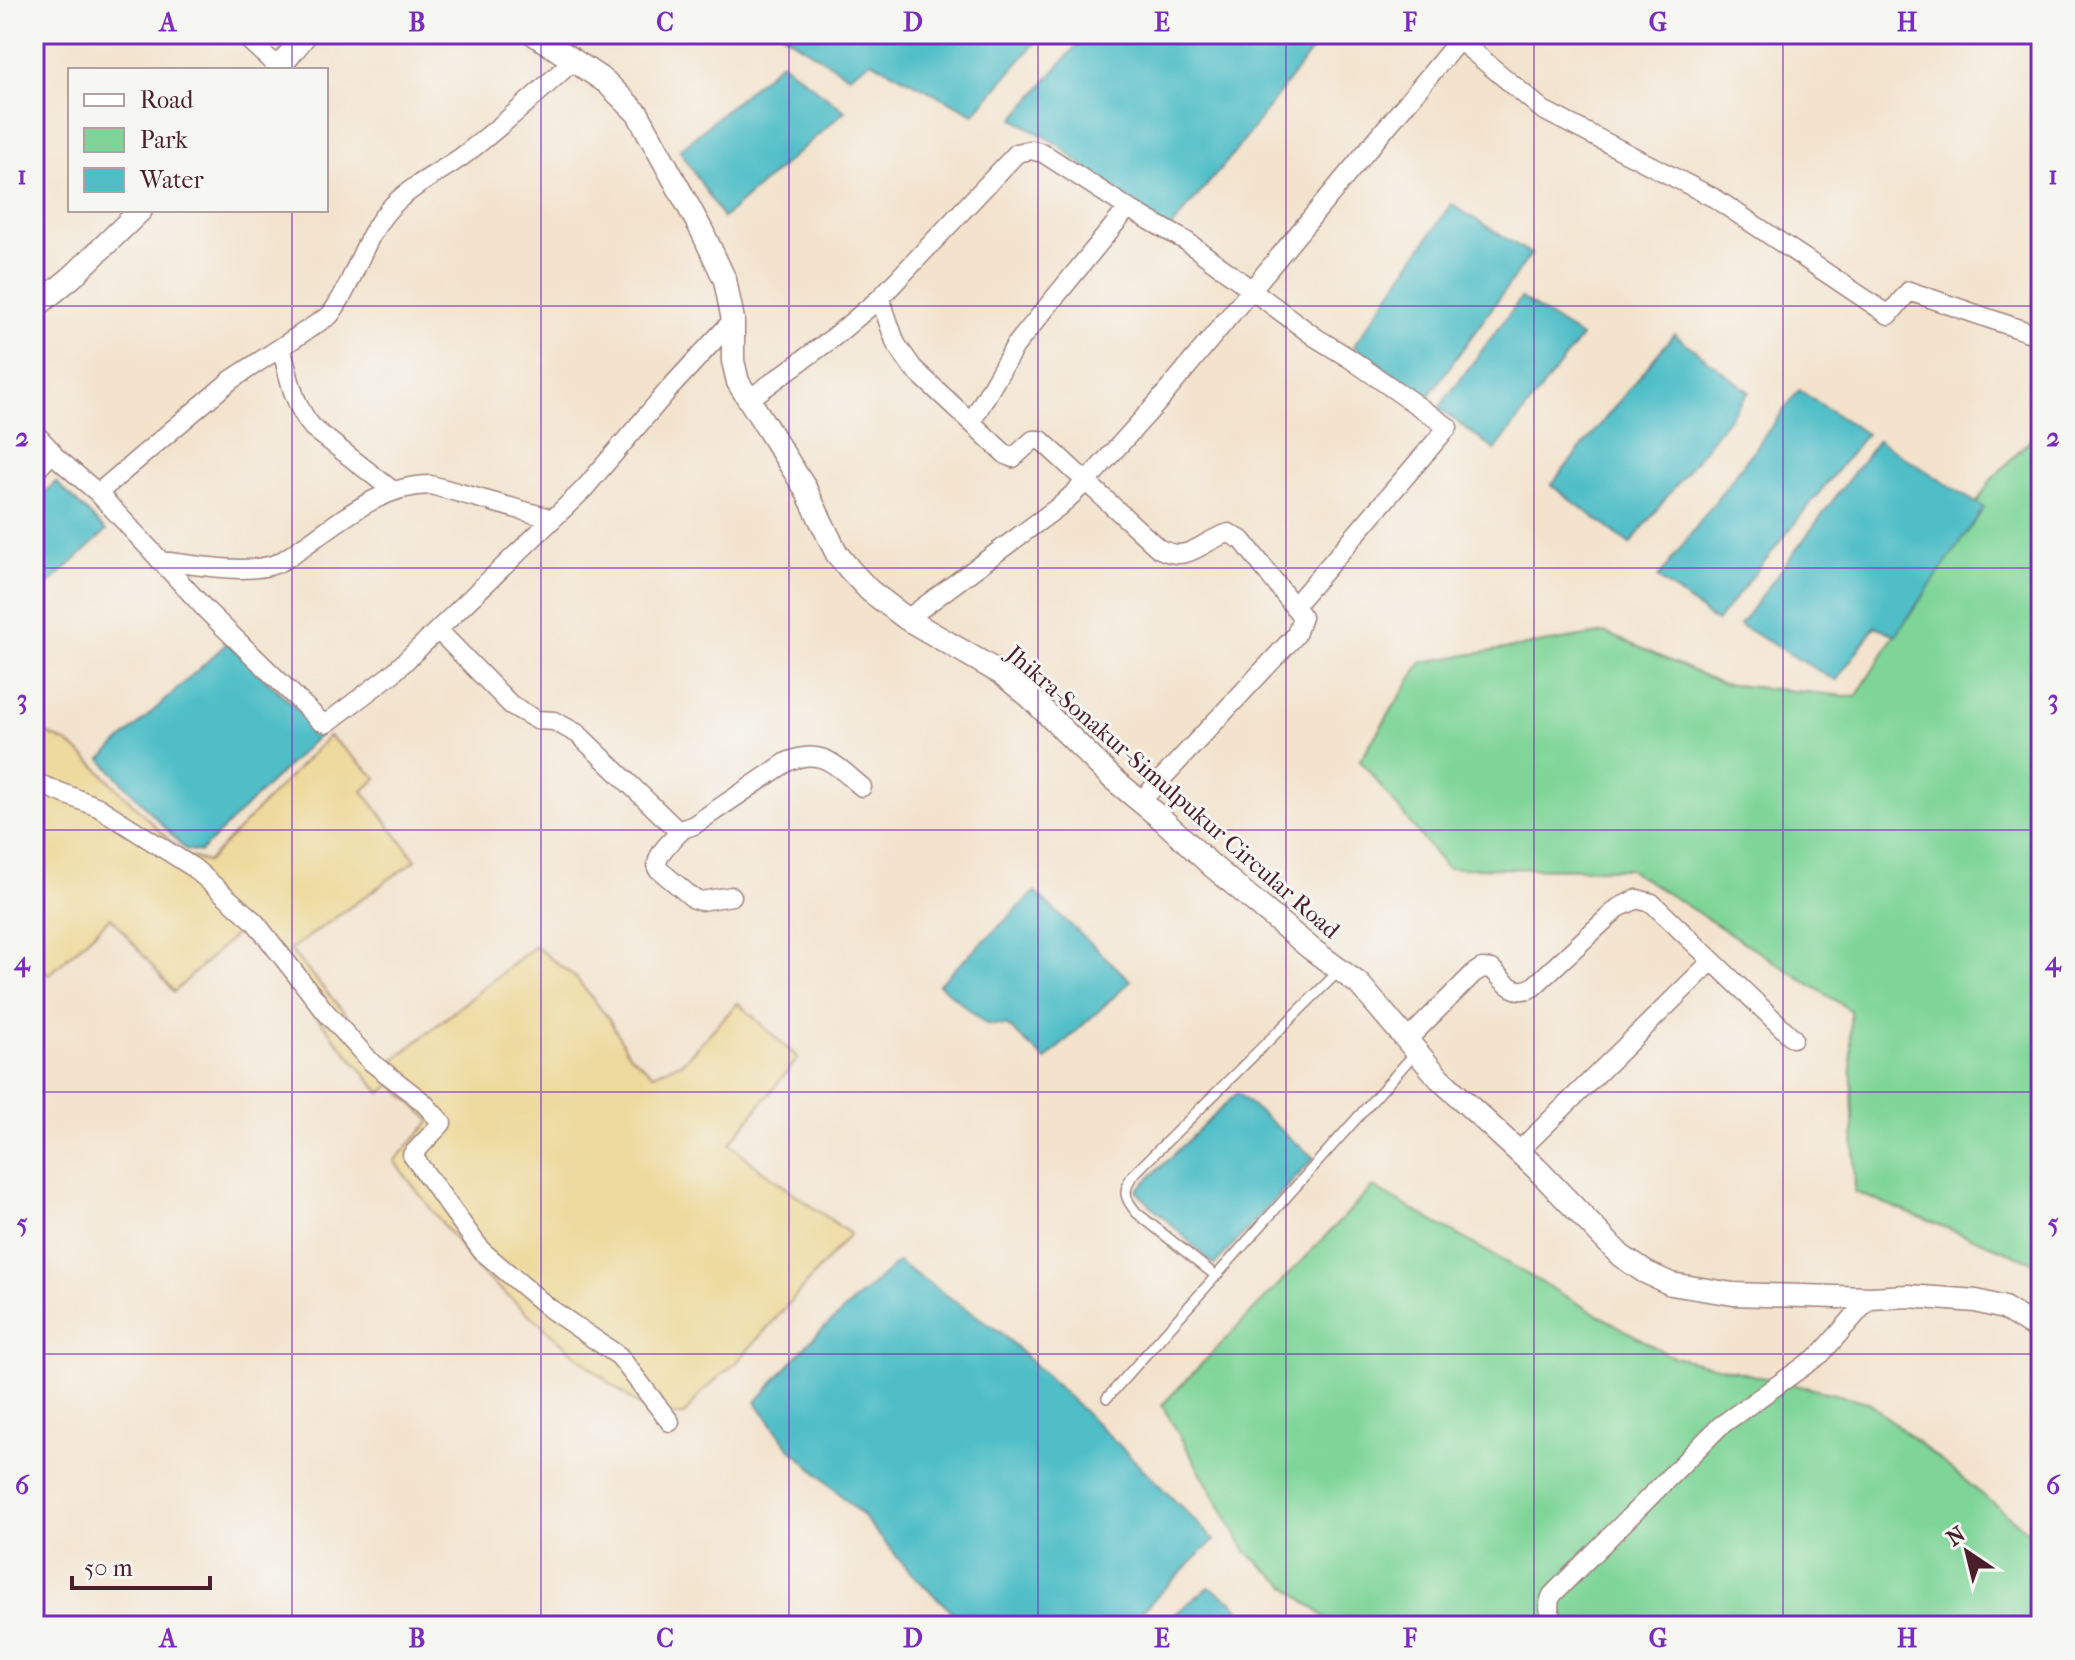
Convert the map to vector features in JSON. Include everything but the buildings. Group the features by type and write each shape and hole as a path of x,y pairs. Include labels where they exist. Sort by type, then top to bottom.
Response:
{"street":[{"path":"242,34 277,68"},
{"path":"279,68 306,34"},
{"name":"Jhikra-Sonakur-Simulpukur Circular Road","path":"534,34 606,82 638,114 725,280 733,320 733,361 738,382 805,488 837,554 870,591 907,619 1002,674 1029,696 1112,778 1275,919 1359,984 1467,1107 1518,1152 1621,1256 1671,1284 1733,1294 1870,1298 1908,1296 1976,1301 2004,1308 2041,1331"},
{"path":"907,619 1061,505 1087,481 1250,290 1453,37 1543,110 1716,199 1889,315 1909,291 2031,333 2041,341"},
{"path":"98,493 231,380 330,315 341,301 373,231 393,204 491,133 575,59"},
{"path":"748,400 834,337 880,298 1017,153 1031,150 1043,153 1186,241 1250,290 1448,427 1295,605"},
{"path":"972,421 1015,346 1128,208"},
{"path":"34,308 72,277 139,212"},
{"path":"880,298 896,344 905,358 1006,455 1013,458 1033,440 1041,440 1158,548 1173,556 1185,556 1213,538 1229,533 1243,541 1302,617 1296,635 1141,801"},
{"path":"34,435 98,493 207,611 320,721 327,723 393,673 584,489 733,320"},
{"path":"281,347 293,393 304,417 313,428 392,490"},
{"path":"34,470 50,452"},
{"path":"160,561 238,568 279,563 354,511 392,490 410,485 431,485 553,519"},
{"path":"438,630 511,705 537,720 554,721 578,734 668,823 676,829 683,829"},
{"path":"732,896 701,901 694,899 657,868 660,853 683,829 787,762 802,756 817,755 830,761 862,787"},
{"path":"34,782 98,807 194,868 255,922 324,1010 370,1061 423,1102 442,1123 412,1155 482,1251 549,1308 619,1356 670,1422"},
{"path":"1411,1046 1474,973 1482,968 1492,969 1515,991 1523,992 1533,987 1618,908 1637,899 1652,903 1793,1038"},
{"path":"1518,1152 1712,961"},
{"path":"1557,1626 1548,1611 1552,1595 1720,1426 1821,1354 1870,1298"}],"lane":[{"path":"1216,1276 1137,1213 1126,1200 1125,1188 1132,1176 1340,970"},
{"path":"1107,1398 1216,1276 1411,1046"}],"green space":[{"path":"2041,428 2041,1265 1855,1192 1850,1010 1629,869 1446,868 1360,760 1422,662 1606,633 1723,684 1856,697 1990,481"},
{"path":"1373,1187 1671,1356 1868,1402 2041,1542 2041,1626 1335,1626 1247,1553 1162,1405"}],"sand":[{"path":"34,727 68,743 92,763 184,855 207,862 329,736 377,778 363,791 416,860 290,950 389,1064 535,946 576,978 609,1019 629,1054 653,1074 683,1062 738,1003 798,1058 730,1143 756,1166 850,1234 738,1361 703,1391 684,1415 653,1416 597,1373 479,1271 394,1161 431,1121 392,1084 381,1093 242,928 174,992 111,917 49,975 34,960"}],"water":[{"path":"783,34 1043,34 974,114 871,61 849,76"},
{"path":"1086,34 1324,34 1234,153 1168,231 1143,217 1059,145 1014,119"},
{"path":"781,62 845,111 723,218 680,150"},
{"path":"1451,204 1531,254 1427,398 1354,346"},
{"path":"1521,298 1581,337 1495,450 1439,408"},
{"path":"1674,334 1749,392 1630,544 1551,485"},
{"path":"1799,390 1866,434 1716,622 1658,578"},
{"path":"1878,440 1984,508 1896,635 1875,626 1836,681 1740,625"},
{"path":"56,482 106,531 34,598 34,503"},
{"path":"227,643 322,732 200,852 185,849 101,759"},
{"path":"1035,892 1131,981 1045,1060 1008,1026 986,1024 939,984"},
{"path":"1237,1093 1314,1158 1214,1265 1136,1191"},
{"path":"898,1262 1000,1332 1214,1540 1127,1626 967,1626 911,1573 860,1513 788,1446 756,1402 811,1340"},
{"path":"1209,1587 1232,1601 1253,1626 1160,1626"}]}
